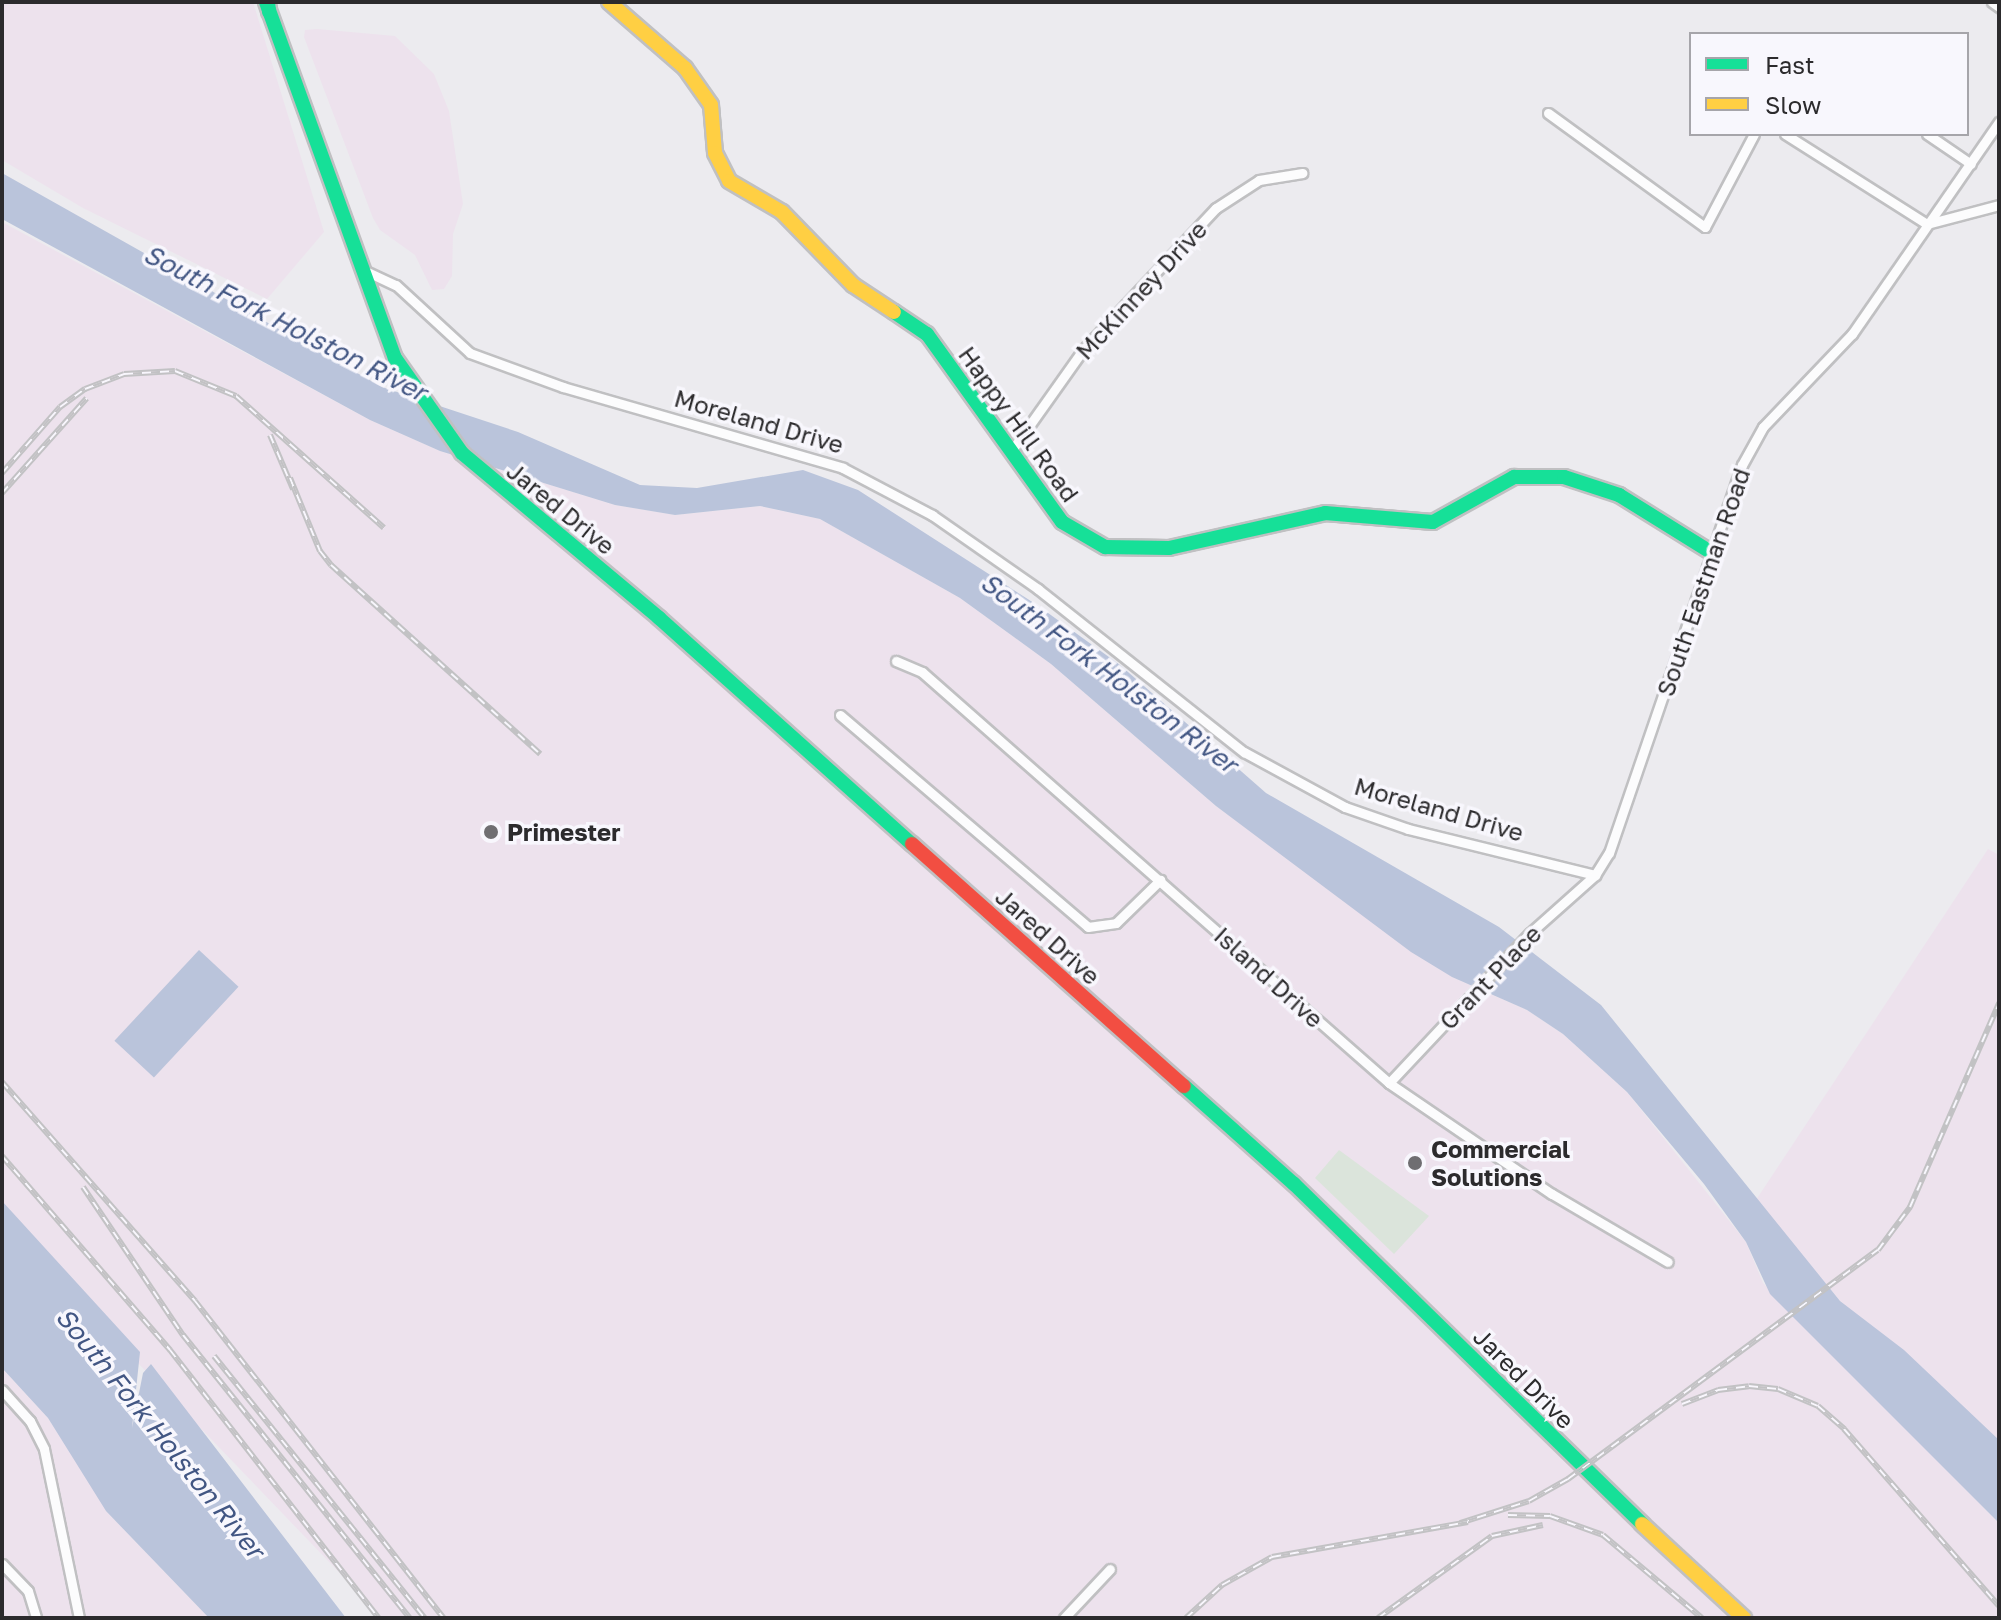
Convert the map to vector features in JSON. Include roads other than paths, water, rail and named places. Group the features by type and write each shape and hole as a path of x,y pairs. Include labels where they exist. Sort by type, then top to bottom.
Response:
{"main road":[{"name":"Happy Hill Road","path":"609,2 685,68 711,105 715,153 729,181 782,212 853,285 927,334 1062,522 1105,547 1169,548 1325,513 1433,522 1514,477 1564,477 1619,495 1712,553"},
{"path":"268,5 359,268"},
{"name":"Jared Drive","path":"359,268 395,358 427,410 481,471 659,618 1294,1184 1582,1468 1744,1618"}],"street":[{"path":"1992,2 1999,7"},
{"path":"1548,113 1705,227 1753,136"},
{"name":"South Eastman Road","path":"1595,875 1609,853 1742,465 1763,427 1852,334 1999,122"},
{"path":"1788,136 1927,224 1999,205"},
{"path":"1930,136 1971,164"},
{"name":"McKinney Drive","path":"1012,450 1082,351 1216,208 1259,180 1302,173"},
{"name":"Moreland Drive","path":"359,268 396,285 470,353 563,387 843,468 932,515 1038,589 1244,752 1345,807 1408,829 1595,875"},
{"name":"Island Drive","path":"896,661 922,672 1389,1083 1552,1194 1668,1262"},
{"path":"840,715 1088,927 1116,923 1160,880"},
{"name":"Grant Place","path":"1389,1083 1522,942 1595,875"},
{"path":"2,1390 41,1440 79,1618"},
{"path":"2,1564 28,1591 36,1618"},
{"path":"1064,1618 1110,1569"}],"water":[{"name":"South Fork Holston River","path":"2,173 382,387 518,432 640,485 697,488 803,470 858,490 1037,605 1120,665 1266,793 1499,927 1601,1005 1840,1301 1904,1350 1999,1440 1999,1523 1770,1294 1746,1242 1704,1184 1627,1092 1563,1034 1527,1010 1452,977 1411,952 1216,806 1051,664 960,598 820,519 760,506 675,515 615,505 440,451 370,420 2,219"},
{"path":"199,950 238,987 154,1078 114,1041"},
{"name":"South Fork Holston River","path":"2,1201 140,1352 132,1428 143,1373 151,1364 346,1618 209,1618 106,1511 48,1418 2,1368"}],"railway":[{"path":"2,473 60,407 85,389 124,374 175,371 236,396 384,528"},
{"path":"2,493 87,398"},
{"path":"270,435 293,489"},
{"path":"290,478 320,551 331,565 540,754"},
{"path":"1460,1523 1529,1501 1568,1479 1878,1250 1910,1207 1999,1003"},
{"path":"2,1082 195,1301 444,1618"},
{"path":"2,1156 170,1350 379,1618"},
{"path":"83,1187 183,1335 410,1618"},
{"path":"214,1356 425,1618"},
{"path":"1682,1404 1718,1390 1749,1386 1778,1389 1818,1406 1844,1429 1999,1606"},
{"path":"1508,1515 1550,1516 1603,1535 1702,1618"},
{"path":"1186,1618 1222,1585 1272,1557 1468,1522"},
{"path":"1378,1618 1492,1536 1543,1525"}],"place":[{"name":"Primester","path":"491,832"},
{"name":"Commercial Solutions","path":"1415,1163"}]}
